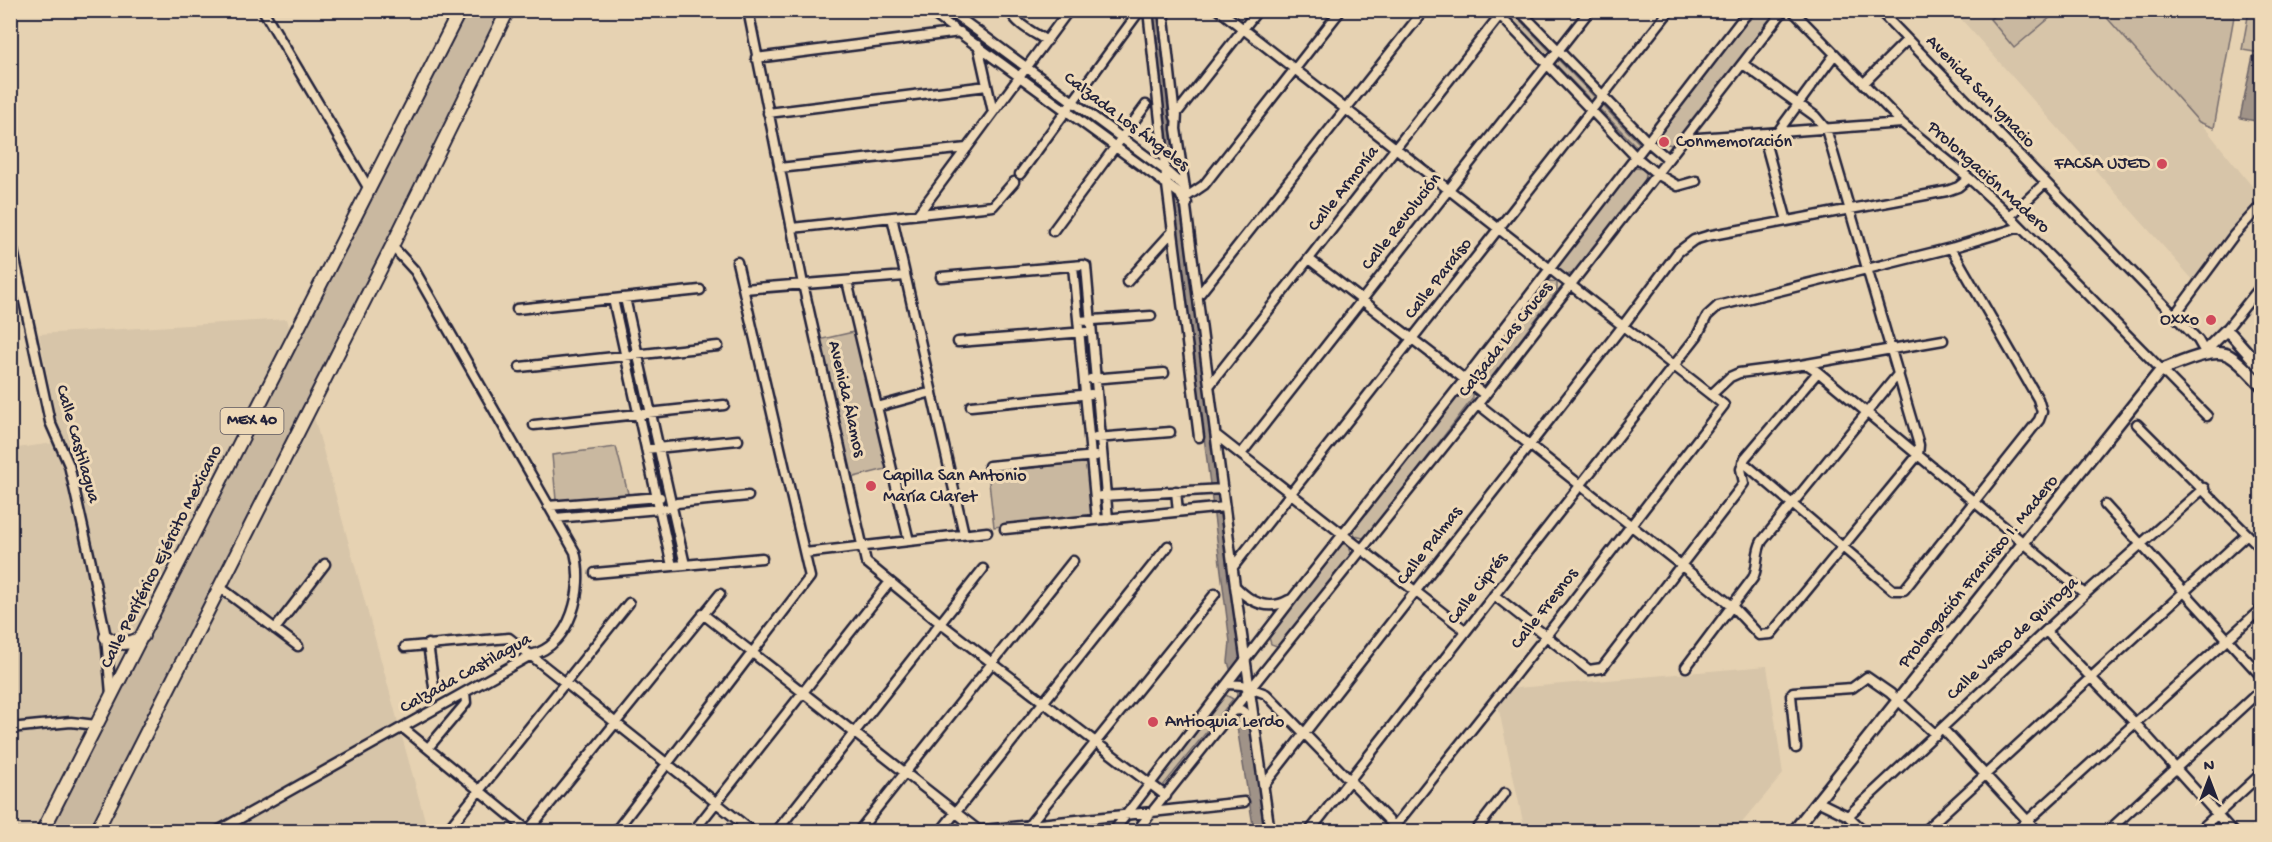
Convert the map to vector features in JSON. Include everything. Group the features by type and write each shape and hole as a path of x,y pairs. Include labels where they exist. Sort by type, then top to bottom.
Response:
{"highway":[{"name":"Calle Periférico Ejército Mexicano","path":"42,831 460,10"},
{"name":"MEX 40","path":"96,831 393,246 508,10"},
{"path":"106,637 116,642 127,643 143,636"}],"main road":[{"path":"2206,354 2209,347 2225,331 2231,334 2262,369"},
{"path":"2161,370 2206,354 2225,353 2262,386"},
{"name":"Prolongación Francisco I. Madero","path":"1793,831 2161,370"}],"street":[{"path":"263,10 369,189"},
{"name":"Avenida Álamos","path":"748,10 803,284 866,562 940,623 1166,796"},
{"name":"Calzada Los Ángeles","path":"928,10 1183,195"},
{"name":"Calzada Los Ángeles","path":"949,10 1166,171 1183,195"},
{"path":"1010,10 1011,15 1021,24 1047,41"},
{"path":"918,214 1069,10"},
{"path":"1163,10 1183,195 1270,831"},
{"path":"1219,10 1711,395 1730,377 1739,373 1801,365 1943,340"},
{"path":"1176,120 1177,113 1182,106 1258,10"},
{"path":"1183,195 1204,185 1341,10"},
{"path":"1198,296 1424,10"},
{"path":"1519,10 1648,142 1668,159"},
{"name":"Calle Revolución","path":"1241,454 1590,10"},
{"name":"Calle Paraíso","path":"1233,567 1670,10"},
{"name":"Calzada Las Cruces","path":"1113,831 1751,10"},
{"name":"Calzada Las Cruces","path":"1136,831 1478,404 1784,10"},
{"name":"Prolongación Madero","path":"1792,10 1902,123 1969,178 2010,216 2207,416"},
{"name":"Avenida San Ignacio","path":"1879,10 2198,340 2206,354"},
{"path":"1020,174 1065,111 1143,12"},
{"path":"1143,12 1169,187 1199,437"},
{"path":"1500,12 1636,157 1657,174 1678,186 1696,181"},
{"name":"Calle Armonía","path":"1209,386 1310,260 1500,12"},
{"path":"756,58 976,30 993,112"},
{"path":"1864,83 1907,40"},
{"path":"1777,133 1835,54"},
{"path":"1478,404 1731,605 1759,634 1765,636 1771,634 1918,455 1919,445 1892,348 1826,129 1821,122 1743,64"},
{"path":"768,113 987,86"},
{"path":"1053,231 1146,105"},
{"path":"1684,140 1902,123"},
{"path":"1763,134 1787,221"},
{"path":"779,168 966,148"},
{"name":"Calle Palmas","path":"1264,785 1678,252 1686,245 1707,236 1947,191 1958,188 1969,178"},
{"path":"792,228 993,206 1014,182"},
{"path":"2010,216 2045,183"},
{"path":"2174,316 2234,235 2261,205"},
{"path":"892,217 964,534"},
{"name":"Calle Ciprés","path":"1309,831 1702,330 1712,310 1718,306 1951,248 2020,227"},
{"path":"1127,282 1173,231"},
{"name":"Calle Castilagua","path":"10,236 50,422 69,465 106,637 111,697"},
{"name":"Calzada Castilagua","path":"216,831 531,655 543,652 564,628 571,616 579,591 580,576 575,552 415,271 393,246"},
{"path":"1743,462 1893,590 1899,592 1904,590 2039,420 2042,412 2038,399 1951,248"},
{"path":"1310,260 1485,395"},
{"path":"615,831 810,577 738,262"},
{"path":"941,277 1085,265 1108,519"},
{"path":"1073,266 1097,520"},
{"path":"744,289 905,276"},
{"path":"847,281 909,541"},
{"path":"2225,331 2262,285"},
{"path":"517,309 700,290"},
{"path":"624,298 669,498 674,506 685,565"},
{"path":"613,299 672,566"},
{"path":"1079,321 1151,316"},
{"path":"958,342 1092,331"},
{"path":"520,367 718,346"},
{"path":"1801,365 1808,365 1818,372 2085,594"},
{"path":"1494,595 1590,670 1598,670 1606,665 1744,483 1741,469 1743,462 1818,372"},
{"path":"1084,380 1164,373"},
{"path":"1686,667 1755,572 1756,555 1762,541 1899,373"},
{"path":"877,406 932,392"},
{"path":"971,406 1097,394"},
{"name":"Calle Fresnos","path":"1395,830 1724,405 1711,395"},
{"path":"534,425 724,405"},
{"path":"2137,424 2204,488 2261,549"},
{"path":"1090,438 1170,432"},
{"path":"1216,435 1466,631"},
{"path":"646,449 738,440"},
{"path":"989,466 1102,455"},
{"name":"Calle Vasco de Quiroga","path":"1848,816 2085,594 2204,488"},
{"path":"1095,497 1223,489"},
{"path":"1176,491 1178,512"},
{"path":"1205,491 1207,508"},
{"path":"555,518 659,509 748,496"},
{"path":"548,506 669,498"},
{"path":"2104,506 2262,677"},
{"path":"1005,529 1225,507"},
{"path":"805,553 987,532"},
{"path":"1923,831 2247,534"},
{"path":"940,831 1168,546"},
{"path":"595,573 762,558"},
{"path":"858,831 1073,561"},
{"path":"275,629 325,564"},
{"path":"776,831 983,568"},
{"path":"693,831 889,583"},
{"path":"1235,586 1255,603 1267,606 1280,605 1292,599"},
{"path":"220,588 298,646"},
{"path":"403,728 528,831 720,594"},
{"path":"1029,825 1215,594"},
{"path":"450,827 629,603"},
{"path":"2015,831 2262,608"},
{"path":"703,614 978,830"},
{"path":"2046,631 2135,723 2233,831"},
{"path":"405,647 508,638 753,831"},
{"path":"428,644 434,687"},
{"path":"1796,748 1791,695 1793,692 1852,688 1868,677 1939,732 1984,774 2038,831"},
{"path":"1227,684 1251,687 1266,694 1395,830"},
{"path":"2107,831 2262,689"},
{"path":"428,748 466,703 465,693"},
{"path":"1232,711 1241,710 1255,720"},
{"path":"10,728 71,722 96,725"},
{"path":"2199,831 2262,773"},
{"path":"1475,831 1505,793"},
{"path":"1817,801 1848,816 1865,831"},
{"path":"966,831 1244,802"}],"shaded area":[{"path":"461,11 505,11 95,831 44,832"},
{"path":"1153,11 1159,11 1161,49 1177,185 1239,627 1241,690 1251,725 1265,831 1254,831 1236,721 1237,691 1228,662 1230,642 1174,200"},
{"path":"1503,11 1511,11 1640,144 1636,146"},
{"path":"1755,11 1780,11 1682,136 1672,145 1663,143 1660,135 1663,129"},
{"name":"FACSA UJED","path":"1954,11 2101,11 2210,134 2259,195 2194,281"},
{"path":"2000,11 2058,11 2014,48 1990,19"},
{"path":"2101,11 2235,11 2214,128 2199,122"},
{"path":"2249,11 2256,11 2261,15 2261,53 2242,50"},
{"path":"2253,56 2261,58 2261,122 2240,118"},
{"path":"1637,168 1646,173 1645,182 1576,272 1561,274 1558,265 1632,169"},
{"path":"1550,281 1557,282 1557,291 1491,379 1488,382 1477,383 1473,375 1539,289"},
{"path":"287,319 428,831 11,831 10,449 61,442 39,334"},
{"path":"858,331 890,468 850,478 818,340"},
{"path":"1458,388 1469,389 1473,393 1473,398 1368,535 1363,538 1355,536 1352,528"},
{"path":"616,447 629,497 571,502 556,500 552,455"},
{"path":"1087,462 1093,515 994,527 988,473"},
{"path":"1338,545 1349,546 1352,556 1282,645 1271,644 1268,634"},
{"path":"1767,666 1783,774 1735,831 1525,831 1497,701 1507,689"},
{"path":"1226,695 1233,699 1162,787 1156,782"}],"place":[{"name":"Conmemoración","path":"1664,142"},
{"name":"FACSA UJED","path":"2162,164"},
{"name":"Oxxo","path":"2211,320"},
{"name":"Capilla San Antonio María Claret","path":"871,486"},
{"name":"Antioquia Lerdo","path":"1153,722"}]}
